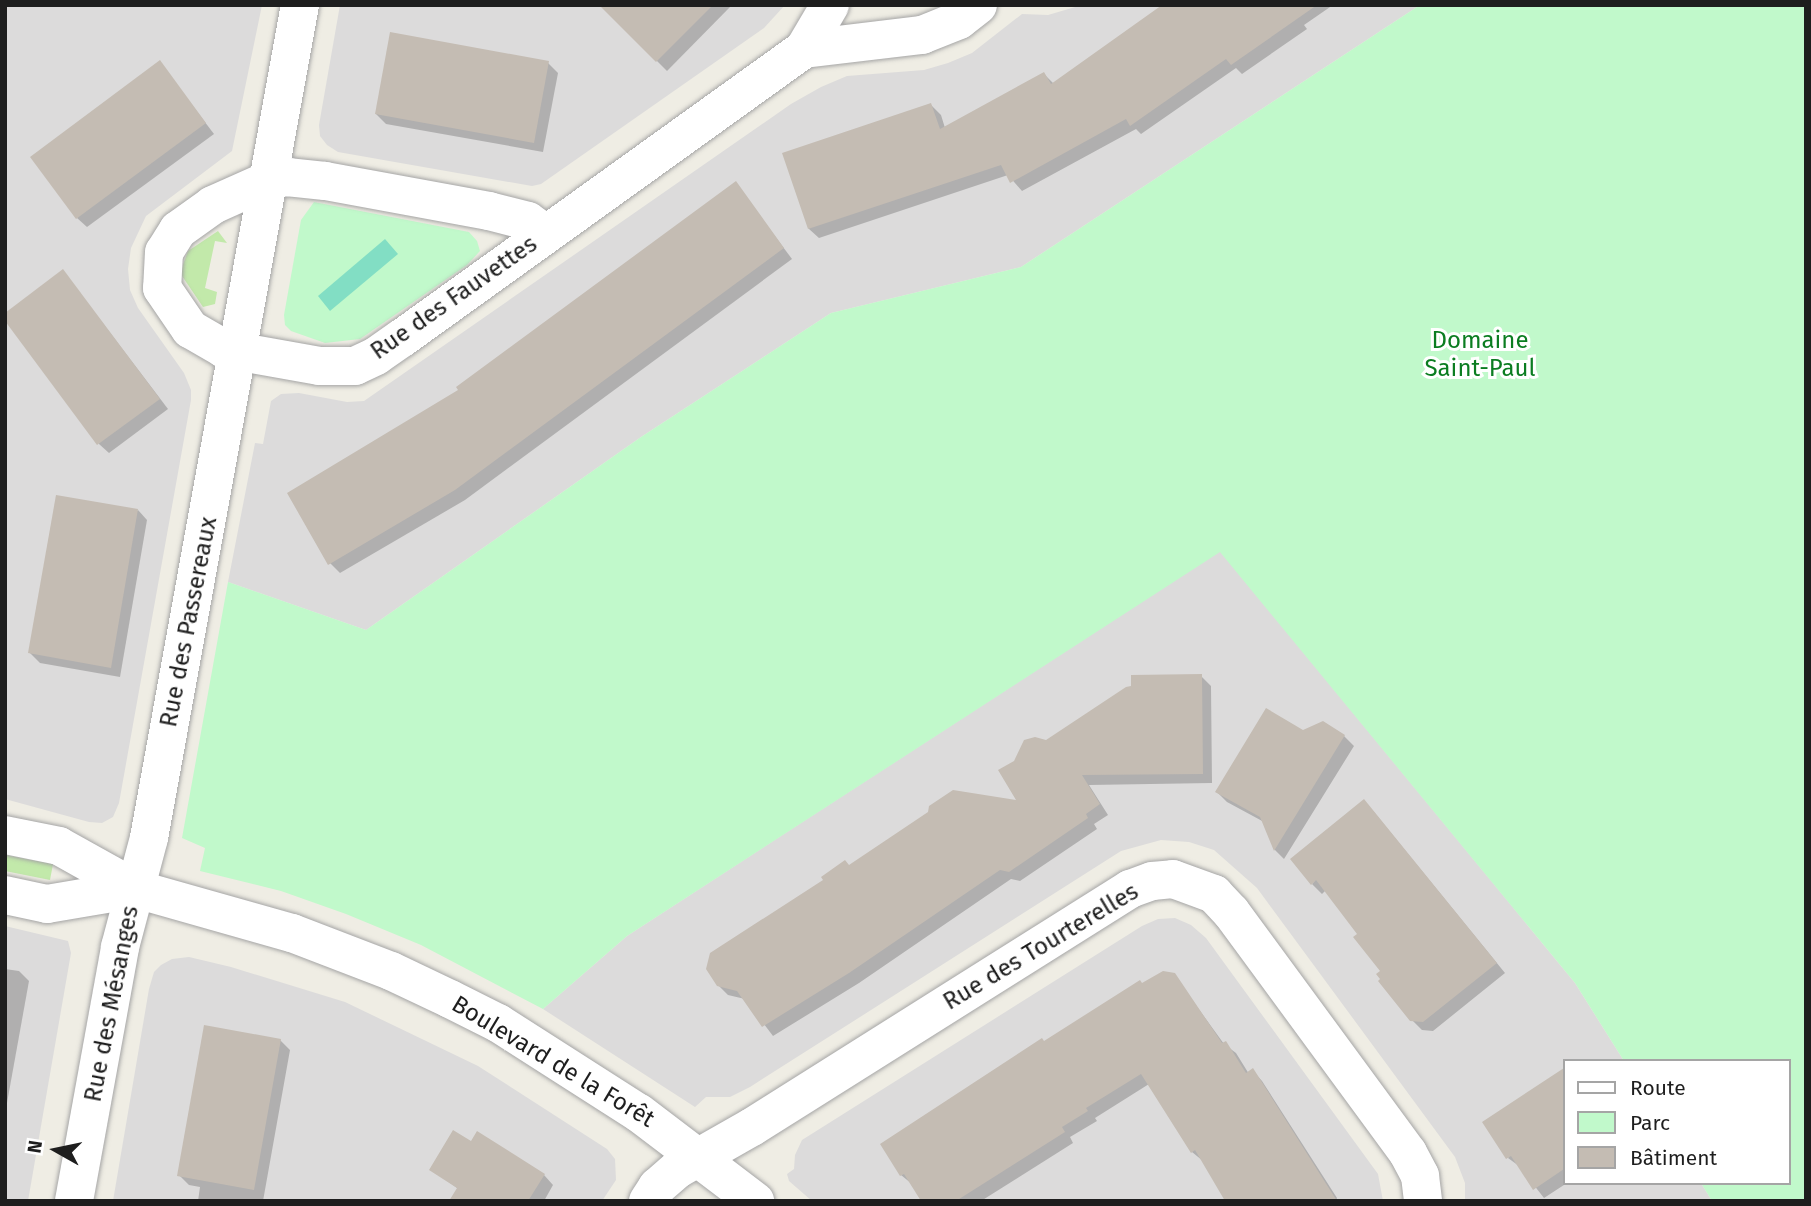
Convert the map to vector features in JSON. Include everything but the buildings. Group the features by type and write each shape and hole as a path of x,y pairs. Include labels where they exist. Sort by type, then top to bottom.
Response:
{"street":[{"name":"Rue des Passereaux","path":"136,889 149,838 239,353 300,5"},
{"name":"Rue des Fauvettes","path":"239,353 319,366 355,366 376,356 804,49 830,5"},
{"name":"Rue des Fauvettes","path":"804,49 922,35 959,20 978,5"},
{"name":"Rue des Fauvettes","path":"271,179 289,177 325,181 489,211 528,221 545,233"},
{"path":"239,353 206,342 190,329 162,288 162,263 169,241 192,219 213,205 271,179"},
{"name":"Boulevard de la Forêt","path":"5,835 59,846 136,889 292,933 391,971 498,1023 700,1157 755,1201"},
{"name":"Rue des Tourterelles","path":"648,1201 667,1177 1130,889 1152,881 1173,879 1214,894 1231,912 1408,1153 1420,1176 1423,1201"},
{"name":"Boulevard de la Forêt","path":"5,895 47,904 136,889"},
{"name":"Rue des Mésanges","path":"74,1201 120,947 136,889"}],"shaded area":[{"path":"5,5 262,5 232,151 146,216 131,248 128,269 130,290 138,308 184,373 191,390 191,400 119,803 113,817 102,823 89,822 5,799"},
{"path":"340,5 785,5 764,28 541,184 532,186 338,152 327,145 320,136 319,125"},
{"path":"1082,5 1420,5 1021,267 831,313 641,437 366,630 228,582 255,443 263,444 271,401 281,394 299,393 347,402 364,401 791,104 821,87 847,76 924,70 948,63 972,53 1022,14 1048,15"},
{"path":"1220,551 1575,983 1623,1059 1562,1059 1562,1185 1702,1185 1712,1201 1465,1201 1465,1183 1455,1157 1257,888 1214,850 1189,842 1161,840 1121,851 750,1087 730,1097 706,1097 695,1107 543,1009 627,936"},
{"path":"1175,918 1191,925 1206,938 1378,1174 1383,1201 812,1201 789,1181 787,1174 794,1169 795,1155 802,1140 1142,926 1158,919"},
{"path":"5,926 68,941 71,953 28,1201 5,1201"},
{"path":"189,957 345,1002 478,1066 607,1149 615,1159 616,1180 602,1201 113,1201 154,972 172,959"}],"green space":[{"name":"Domaine Saint-Paul","path":"1420,5 1806,5 1806,1201 1712,1201 1702,1185 1790,1185 1790,1059 1623,1059 1575,983 1220,552 627,936 543,1009 421,945 346,914 281,891 200,871 205,848 182,838 228,582 366,630 641,437 831,313 1021,267"},
{"path":"314,202 469,232 477,241 480,251 467,265 360,339 325,343 291,331 285,325 284,315 301,220"},
{"path":"218,231 227,243 215,241 205,288 217,292 215,304 203,307 180,273 188,251"},
{"path":"385,239 398,254 330,311 318,296"},
{"path":"5,855 53,864 50,880 5,871"}]}
